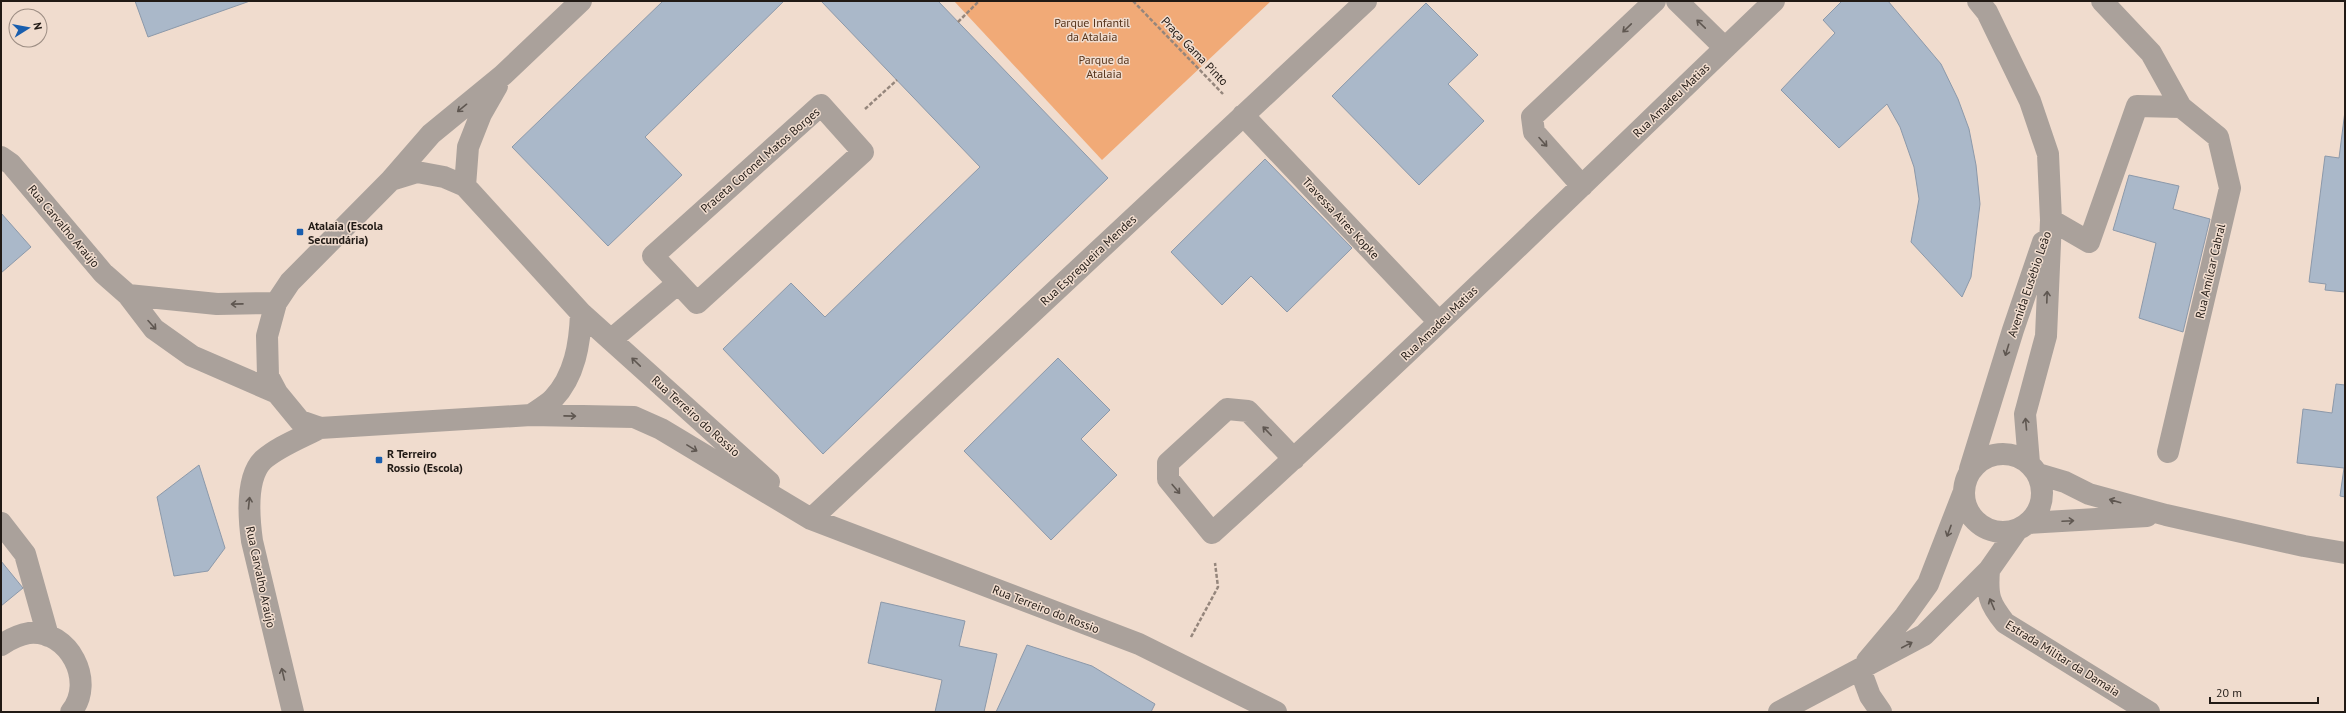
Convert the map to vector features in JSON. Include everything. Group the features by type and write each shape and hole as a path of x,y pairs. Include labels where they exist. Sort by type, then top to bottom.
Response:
{"street":[{"path":"320,428 300,421 277,393 268,376 267,336 276,303 290,282 390,180 431,134 503,75 581,1"},
{"name":"Rua Espregueira Mendes","path":"811,519 1243,114 1366,1"},
{"path":"1582,186 1534,132 1532,118 1655,1"},
{"path":"1677,1 1725,48"},
{"name":"Rua Amadeu Matias","path":"1212,533 1294,459 1439,322 1774,1"},
{"path":"1978,1 1987,12 2030,101 2048,154 2051,220 2089,242 2137,106 2181,107"},
{"name":"Rua Amílcar Cabral","path":"2102,1 2151,53 2181,107 2218,137 2230,188 2168,452"},
{"path":"390,180 417,172 444,177 465,186 468,148 481,114 503,75"},
{"name":"Praceta Coronel Matos Borges","path":"821,105 864,152 697,303 677,284 653,256 821,105"},
{"name":"Travessa Aires Kopke","path":"1243,114 1439,322"},
{"name":"Rua Carvalho Araújo","path":"1,157 11,164 103,273 128,295 154,329 192,356 277,393"},
{"name":"Rua Terreiro do Rossio","path":"465,186 581,313 612,339 679,403 811,519"},
{"name":"Avenida Eusébio Leão","path":"2033,469 2025,414 2046,336 2051,220"},
{"name":"Avenida Eusébio Leão","path":"1970,469 2013,330 2051,220"},
{"path":"612,339 677,284"},
{"path":"128,295 216,304 276,303"},
{"path":"531,415 553,399 570,374 580,340 581,313"},
{"path":"1212,533 1168,479 1168,463 1227,409 1248,411 1294,459"},
{"name":"Rua Terreiro do Rossio","path":"320,428 531,415 634,417 661,429 811,519 1139,644 1276,712"},
{"name":"Rua Carvalho Araújo","path":"292,712 252,541 248,513 251,485 262,461 278,450 320,428"},
{"path":"1860,670 1905,616 1928,584 1963,494 1965,481 1970,469 1980,460 1992,454 2005,453 2018,456 2033,469 2089,494 2166,516 2304,546 2345,553"},
{"path":"1778,712 1924,635 1989,570 2023,526 2037,513 2041,500 2042,487 2033,469"},
{"path":"1963,494 1965,507 1972,518 1981,526 1992,531 2005,533 2023,526 2166,516"},
{"path":"1,523 25,554 48,636"},
{"name":"Estrada Militar da Damaia","path":"1989,570 1988,589 1991,606 2005,623 2149,712"},
{"path":"1,644 14,636 31,633 48,636 61,643 71,653 78,666 81,680 79,695 71,712"},
{"path":"1860,670 1870,696 1881,712"}],"path":[{"path":"958,22 979,1"},
{"name":"Praça Gama Pinto","path":"1133,1 1243,114"},
{"path":"842,129 897,80"},
{"path":"1178,663 1218,587 1212,533"}],"green space":[{"name":"Parque da Atalaia","path":"954,1 1271,1 1102,160"}],"building":[{"path":"135,1 250,1 148,37"},
{"path":"663,1 784,1 645,137 682,175 608,246 512,147"},
{"path":"821,1 938,1 1108,178 823,454 723,349 791,283 825,317 980,167"},
{"path":"1842,1 1888,1 1941,64 1958,99 1969,129 1976,165 1980,204 1971,277 1962,297 1911,242 1919,199 1914,167 1900,127 1887,104 1839,148 1781,90 1835,33 1823,20"},
{"path":"1426,3 1478,55 1448,84 1484,121 1419,185 1332,96"},
{"path":"2345,111 2345,292 2325,290 2326,284 2309,282 2325,156 2339,158"},
{"path":"1265,159 1352,248 1287,312 1251,276 1222,305 1171,252"},
{"path":"2129,175 2179,186 2173,209 2210,219 2183,332 2139,318 2156,243 2113,230"},
{"path":"1,213 31,247 1,273"},
{"path":"1058,358 1110,410 1081,439 1117,475 1051,540 964,451"},
{"path":"2336,384 2345,385 2345,497 2340,496 2344,468 2297,463 2303,409 2332,413"},
{"path":"199,465 225,548 208,571 174,576 157,497"},
{"path":"1,561 23,588 1,606"},
{"path":"881,602 965,621 959,646 997,654 984,712 935,712 942,680 868,663"},
{"path":"1027,645 1092,666 1155,704 1151,712 996,712"}],"place":[{"name":"Atalaia (Escola Secundária)","path":"300,232"},
{"name":"R Terreiro Rossio (Escola)","path":"379,460"}],"park label":[{"name":"Parque Infantil da Atalaia","path":"1092,29"}]}
